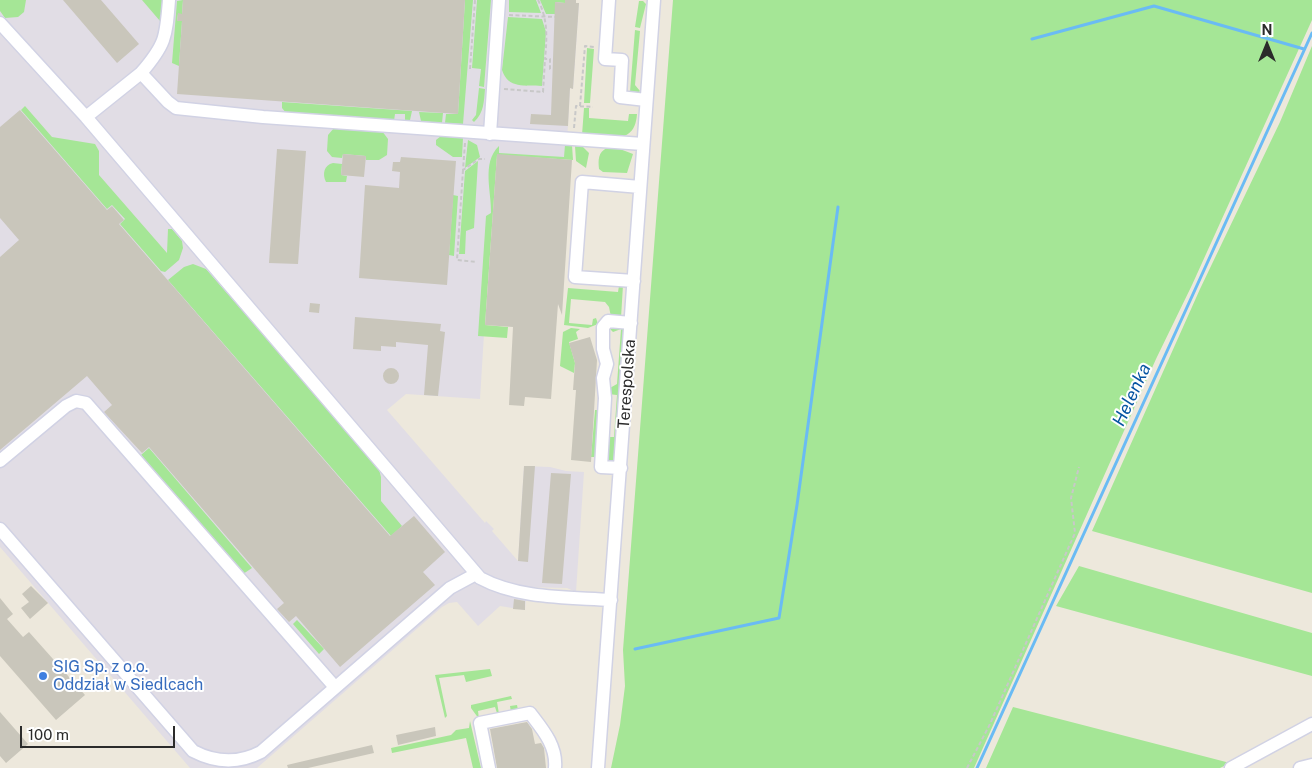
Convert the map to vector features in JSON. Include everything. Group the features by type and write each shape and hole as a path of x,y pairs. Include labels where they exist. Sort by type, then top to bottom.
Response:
{"street":[{"path":"86,117 142,73 159,52 166,31 169,0"},
{"path":"609,0 605,59 622,60 620,97 646,100"},
{"name":"Terespolska","path":"598,768 654,0"},
{"path":"490,134 493,88 503,4"},
{"path":"0,23 86,117 476,574 495,586 526,593 611,600"},
{"path":"142,73 168,102 176,108 187,110 643,144"},
{"path":"634,281 575,277 582,182 640,187"},
{"path":"621,468 602,467 605,398 603,378 607,364 603,349 603,327 608,321 631,324"},
{"path":"0,461 66,406 76,401 86,402 334,686"},
{"path":"0,529 193,751 202,756 234,761 249,758 261,752 334,686 450,588 476,574"},
{"path":"489,768 480,723 530,713 553,746 556,756 555,768"},
{"path":"1231,768 1312,724"},
{"path":"1300,768 1312,765"}],"path":[{"path":"470,69 475,0"},
{"path":"493,88 543,92 548,32 544,11 538,0"},
{"path":"503,4 508,15 554,17"},
{"path":"580,106 585,46 606,47"},
{"path":"545,59 550,59 550,68 552,68"},
{"path":"574,140 576,106 592,107"},
{"path":"466,132 457,260 477,262"},
{"path":"463,170 480,159 485,159"},
{"path":"967,768 1075,533 1071,498 1080,466"}],"shaded area":[{"path":"0,0 576,0 576,3 579,3 573,89 570,88 566,159 495,155 480,399 406,394 387,410 485,523 486,521 494,529 492,531 518,561 524,466 550,467 566,471 584,472 576,592 567,588 527,587 525,610 500,606 478,626 457,602 449,603 442,607 257,768 190,768 0,547"}],"green space":[{"path":"0,0 26,0 24,12 18,17 5,18 0,11"},
{"path":"142,0 163,0 163,20 160,21"},
{"path":"183,0 182,14 178,14 177,21 182,21 179,66 172,63 177,1"},
{"path":"465,0 473,0 463,124 445,123 446,114 458,114"},
{"path":"477,0 491,0 484,87 479,86 481,69 472,68"},
{"path":"509,0 536,0 541,13 509,12"},
{"path":"540,0 565,0 565,3 555,2 555,14 546,14"},
{"path":"673,0 1312,0 1312,20 1192,285 1156,359 974,768 611,768 620,725 625,686 623,650"},
{"path":"639,1 643,1 646,4 640,28 635,27"},
{"path":"508,17 542,19 546,32 542,86 523,86 513,83 508,80 502,70"},
{"path":"635,30 640,31 635,85 640,91 638,93 630,92"},
{"path":"1312,46 1312,593 1092,531 1200,289 1280,122"},
{"path":"587,48 594,49 590,103 584,103"},
{"path":"479,88 485,89 484,102 480,115 474,122 472,120 476,115"},
{"path":"282,102 412,111 410,120 405,122 405,114 395,114 394,121 286,113 282,108"},
{"path":"25,106 52,137 95,144 99,151 99,175 167,253 168,229 172,229 182,241 183,248 179,260 165,272 161,271 120,224 125,219 112,205 107,209 21,110"},
{"path":"584,108 589,108 589,118 628,121 629,114 637,114 635,124 625,136 618,138 582,135"},
{"path":"419,112 443,113 442,123 421,121"},
{"path":"334,128 382,131 388,139 387,155 379,160 366,160 366,156 343,154 342,158 332,157 327,151 328,135"},
{"path":"441,136 463,138 462,157 453,157 436,145 436,140"},
{"path":"468,140 477,145 480,157 465,168"},
{"path":"565,145 572,145 573,160 497,155 485,325 508,327 507,338 478,336 486,216 491,213 490,161 499,146 499,153 564,157"},
{"path":"575,146 583,147 589,153 586,168 576,161"},
{"path":"607,148 620,149 633,154 627,173 603,172 599,169 599,157"},
{"path":"478,161 474,228 466,231 465,254 459,254 465,171"},
{"path":"333,163 342,164 341,175 347,176 346,182 326,182 325,170"},
{"path":"453,195 458,196 454,256 449,255"},
{"path":"193,264 206,269 378,466 381,477 381,501 402,526 391,536 168,280 184,267"},
{"path":"623,285 621,318 611,317 609,307 605,302 571,299 569,323 592,325 593,319 596,318 598,324 588,328 564,325 568,288 618,292 619,286"},
{"path":"621,326 625,331 616,458 612,463 607,463 609,437 614,437 617,395 608,394 608,389 617,384 621,329 613,332 609,328"},
{"path":"571,328 580,329 576,332 578,339 569,342 575,363 574,373 560,366 563,332"},
{"path":"595,410 601,410 598,457 591,457"},
{"path":"149,448 252,568 243,574 141,455"},
{"path":"1079,566 1312,633 1312,676 1056,606"},
{"path":"297,620 324,649 319,654 293,624"},
{"path":"490,669 492,676 466,682 464,675 439,678 447,716 445,718 435,675"},
{"path":"511,696 512,699 497,702 499,714 511,712 510,706 517,705 518,710 498,716 495,707 478,711 479,719 471,708 471,705"},
{"path":"1013,707 1230,763 1220,768 986,768"},
{"path":"470,721 481,768 473,768 466,738 392,753 391,748 451,735 456,730 469,728"}],"building":[{"path":"63,0 101,0 139,44 117,63"},
{"path":"183,0 465,0 458,114 177,94 182,21 177,21 178,13 182,14"},
{"path":"565,0 576,0 576,3 579,3 573,89 570,88 568,126 530,124 531,114 551,115 555,2 565,3"},
{"path":"20,110 107,210 112,206 124,220 119,224 390,536 414,516 445,552 423,572 435,585 340,667 296,616 289,622 277,609 284,603 149,447 142,453 104,412 112,405 87,376 0,450 0,257 19,240 0,218 0,127"},
{"path":"277,149 306,151 298,264 269,263"},
{"path":"343,154 366,156 364,177 341,175"},
{"path":"497,154 572,160 562,315 558,304 551,399 525,397 524,406 509,405 513,327 485,325"},
{"path":"401,157 456,161 447,285 359,278 365,185 399,188 400,172 392,171 393,162 400,162"},
{"path":"310,303 320,304 319,313 309,312"},
{"path":"355,317 441,324 440,331 445,332 438,396 424,395 428,345 396,342 396,347 381,346 381,351 353,349"},
{"path":"590,337 597,360 591,462 571,460 576,390 573,390 575,363 569,343"},
{"path":"391,368 399,376 391,384 383,376"},
{"path":"524,466 535,466 528,562 518,561"},
{"path":"551,473 571,474 562,584 542,583"},
{"path":"31,586 48,603 30,619 21,608 29,602 22,594"},
{"name":"SIG Sp. z o.o. Oddział w Siedlcach","path":"0,598 13,614 7,619 23,637 29,632 85,695 56,720 0,656"},
{"path":"514,599 525,601 525,610 513,609"},
{"path":"0,712 28,744 6,763 0,756"},
{"path":"527,722 532,729 535,744 541,743 544,748 546,768 497,768 490,729"},
{"path":"435,727 436,736 398,745 396,735"},
{"path":"372,745 374,753 308,768 288,768 287,765"}],"waterway":[{"path":"1032,39 1154,6 1304,49"},
{"name":"Helenka","path":"977,768 1312,33"},
{"path":"635,649 779,618 797,505 838,207"}],"place":[{"name":"SIG Sp. z o.o. Oddział w Siedlcach","path":"43,676"}]}
